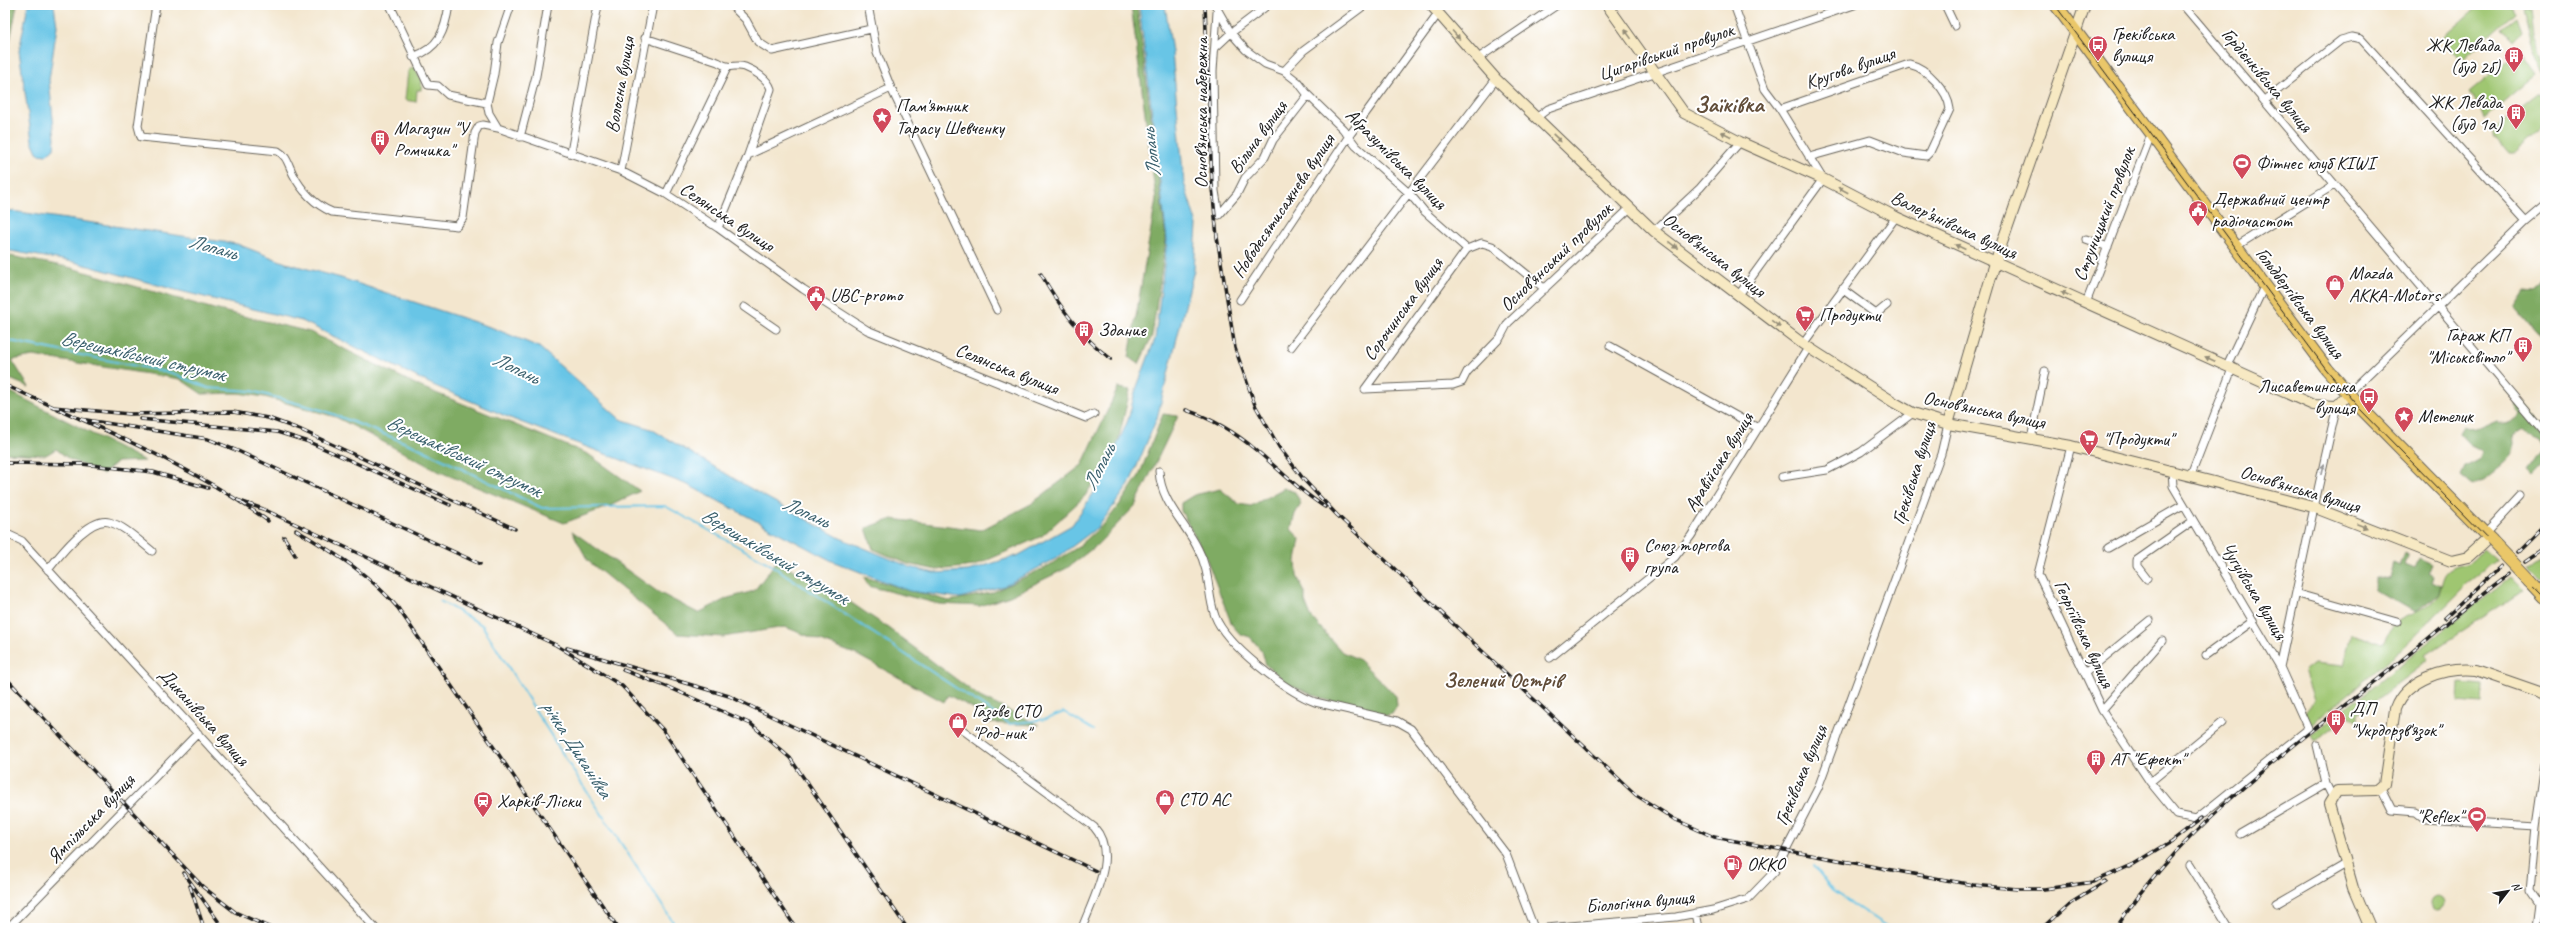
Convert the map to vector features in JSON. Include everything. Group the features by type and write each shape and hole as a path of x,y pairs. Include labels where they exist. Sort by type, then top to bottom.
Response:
{"main road":[{"name":"Гольдбергівська вулиця","path":"2056,5 2235,247 2348,394 2544,594"}],"street":[{"name":"Селянська вулиця","path":"156,5 138,126 141,137 278,151 284,154 294,175 311,199 320,207 332,212 457,226 463,218 475,133 479,126 484,125 498,128 520,137 571,152 621,171 666,194 718,228 803,289 867,330 1086,418 1094,414"},
{"path":"390,5 412,57 428,85 438,86 448,95 487,102"},
{"path":"412,57 423,53 438,43 445,28 449,5"},
{"path":"498,128 489,113 487,102 494,74 498,43 511,5"},
{"path":"520,137 536,76 548,5"},
{"path":"571,152 598,5"},
{"name":"Волосна вулиця","path":"621,171 645,38 653,5"},
{"path":"731,5 746,20 758,42 772,51 871,29"},
{"path":"868,5 871,29 877,53 891,88 997,310"},
{"path":"1215,48 1231,33 1268,5"},
{"path":"1284,71 1303,51 1365,5"},
{"name":"Основ’янська вулиця","path":"1431,5 1496,79 1629,209 1654,231 1805,346 1913,413 1948,424 2071,446 2191,475 2313,507 2451,561 2468,557 2488,538"},
{"path":"1477,59 1557,5"},
{"name":"Валер’янівська вулиця","path":"1607,5 1684,113 1740,142 1823,179 1896,218 2232,369 2313,405 2337,406"},
{"path":"1734,5 1746,41 1765,89 1780,109 1823,179 1738,296"},
{"name":"Цигарівський провулок","path":"1536,118 1548,109 1854,5"},
{"path":"1945,5 1955,26"},
{"name":"Греківська вулиця","path":"1714,910 1739,903 1755,893 1775,871 1793,839 1820,782 1941,454 1948,424 1996,263 2084,5"},
{"name":"Гордієнківська вулиця","path":"2182,5 2545,433"},
{"name":"Абразумівська вулиця","path":"1216,8 1231,33 1246,50 1264,64 1284,71 1298,82 1308,95 1350,136 1359,149 1409,193 1424,211 1467,249"},
{"name":"Основ’янська набережна","path":"1216,8 1213,71 1215,176 1218,215"},
{"name":"Новодесятисажнева вулиця","path":"1240,300 1350,136 1438,14"},
{"path":"2264,101 2341,40 2352,37 2361,39 2526,221"},
{"path":"645,38 718,62 727,68 744,67 768,81 771,89 748,155 718,228"},
{"name":"Кругова вулиця","path":"1780,109 1909,64 1925,71 1949,102 1950,109 1930,152 1926,156 1904,153 1870,140 1809,157"},
{"path":"666,194 727,68"},
{"path":"1291,347 1496,79"},
{"path":"748,155 891,88"},
{"name":"Вільна вулиця","path":"1218,215 1238,194 1245,178 1265,157 1273,140 1308,95"},
{"name":"Струницький провулок","path":"2086,303 2149,140 2153,137"},
{"path":"1654,231 1700,188 1740,142"},
{"path":"2235,247 2334,185"},
{"path":"2280,667 2298,594 2313,507 2337,406 2526,221 2545,205"},
{"name":"Основ’янський провулок","path":"1365,388 1457,385 1500,338 1508,322 1629,209"},
{"name":"Аравійська вулиця","path":"1550,658 1675,557 1691,536 1758,428 1805,346 1842,289 1896,218"},
{"path":"2086,239 2108,247"},
{"path":"1467,249 1482,243 1492,246 1545,289"},
{"name":"Сорочинська вулиця","path":"1365,388 1467,249"},
{"path":"2191,475 2232,369 2229,361 2262,291 2266,288"},
{"path":"1842,289 1876,314 1887,305"},
{"path":"744,307 776,329"},
{"path":"1610,346 1758,428"},
{"path":"2031,438 2045,371"},
{"path":"1782,477 1827,470 1861,452 1913,413"},
{"name":"Георгіївська вулиця","path":"2071,446 2038,574 2102,710 2150,782 2177,815"},
{"path":"1159,471 1165,499 1198,547 1205,562 1214,614 1228,638 1290,690 1302,697 1314,702 1397,721 1411,729 1506,854 1534,928"},
{"name":"Чугуївська вулиця","path":"2172,471 2173,486 2183,505 2280,667 2308,729 2196,819 2177,815"},
{"path":"2488,538 2521,495"},
{"path":"2108,548 2183,505"},
{"path":"48,570 64,550 96,523 107,522 118,526 152,551"},
{"path":"2147,579 2137,566 2137,560 2193,522"},
{"name":"Диканівська вулиця","path":"5,533 22,541 375,928"},
{"path":"2298,594 2397,622"},
{"path":"2085,673 2150,620"},
{"path":"2206,654 2253,621"},
{"path":"2102,710 2162,641"},
{"path":"2536,826 2425,819 2416,812 2392,810 2381,788 2386,775 2395,709 2398,700 2422,680 2452,670 2476,670 2545,694"},
{"path":"2150,782 2222,723"},
{"path":"956,725 1094,827 1100,835 1105,849 1105,864 1082,928"},
{"name":"Ямпільська вулиця","path":"8,928 198,733"},
{"path":"2318,744 2326,784 2332,796"},
{"path":"2536,928 2539,905 2530,892 2536,826 2545,764"},
{"path":"2240,834 2326,784"},
{"path":"2370,928 2345,864 2329,804 2332,796 2337,791 2381,788"},
{"path":"2276,904 2345,864"},
{"path":"2190,865 2229,928"},
{"name":"Біологічна вулиця","path":"1546,928 1714,910"},
{"path":"1695,913 1698,928"}],"green space":[{"path":"5,5 17,5 5,67"},
{"path":"1131,5 1137,5 1166,239 1152,336 1139,364 1129,357 1156,199"},
{"path":"2479,5 2513,5 2515,12 2463,59 2459,58 2444,41 2444,36"},
{"path":"2523,5 2530,5 2533,33 2545,62 2545,73 2532,43"},
{"path":"2516,17 2521,31 2512,41 2502,28"},
{"path":"2518,52 2523,53 2537,73 2484,118 2480,108 2469,93"},
{"path":"415,66 419,77 422,78 421,90 417,90 416,102 405,100 408,71"},
{"path":"2539,94 2545,94 2545,126 2513,154 2508,154 2493,136 2493,131"},
{"path":"5,255 68,267 214,309 310,332 421,387 588,454 640,491 610,506 564,523 440,472 336,417 265,397 238,393 202,394 180,379 33,356 12,360 29,387 5,377"},
{"path":"2545,286 2545,337 2536,334 2515,309 2526,292 2537,293"},
{"path":"1118,388 1130,390 1117,446 1085,496 1042,536 974,566 937,570 908,564 873,549 866,528 892,519 981,530 1031,504 1082,465"},
{"path":"5,389 145,461 117,462 103,474 69,459 56,449 46,455 5,453"},
{"path":"2519,402 2523,402 2545,426 2545,446 2541,437 2524,429 2513,436 2514,450 2510,458 2494,472 2473,486 2461,476 2465,467 2479,460 2482,450 2470,444 2460,433 2464,426 2476,430 2497,421 2504,423 2512,422 2520,415 2515,405"},
{"path":"1163,414 1178,416 1135,506 1097,545 1067,568 1010,596 980,606 939,604 868,586 864,577 949,601 991,593 1048,566 1078,547 1105,523 1120,504 1139,476"},
{"path":"2545,450 2545,465 2535,475 2530,470"},
{"path":"1284,488 1295,492 1301,504 1295,514 1291,529 1300,539 1296,561 1297,576 1305,593 1305,602 1311,617 1342,652 1358,659 1396,696 1397,706 1392,714 1383,716 1326,700 1288,684 1266,665 1262,651 1250,637 1240,634 1232,625 1205,555 1181,511 1181,503 1194,495 1220,489 1239,504 1251,506"},
{"path":"572,531 658,592 698,613 728,598 754,591 776,562 819,581 884,625 980,697 1039,725 985,723 983,722 986,715 948,695 944,702 857,655 785,627 723,637 678,634 588,561"},
{"path":"2483,549 2497,561 2468,583 2396,654 2311,726 2304,714 2314,701 2304,671 2314,663 2343,666 2351,634 2374,641 2384,642 2398,621 2426,607 2435,599 2439,594 2444,576 2448,571 2469,563 2478,556"},
{"path":"2405,552 2408,555 2405,564 2415,568 2419,559 2432,565 2429,572 2434,575 2432,582 2441,586 2439,594 2415,612 2375,589 2375,578 2389,579 2393,562 2400,565"},
{"path":"2545,553 2545,576 2541,576 2528,564"},
{"path":"2511,577 2524,590 2426,655 2429,659 2359,713 2359,721 2349,715 2316,741 2312,735"},
{"path":"2459,683 2483,685 2482,703 2458,701"},
{"path":"2434,897 2440,897 2444,901 2444,907 2440,911 2434,911 2430,907 2430,901"}],"water":[{"path":"28,5 54,5 57,26 49,80 55,138 54,148 46,155 38,154 32,141 19,51"},
{"name":"Лопань","path":"1139,5 1165,5 1172,52 1184,183 1197,225 1194,270 1157,418 1129,485 1098,527 1057,558 1004,586 960,598 909,591 832,561 688,485 515,420 433,385 302,321 172,289 74,262 5,250 5,210 237,244 286,263 341,278 493,328 539,347 620,419 651,429 755,491 840,538 910,567 934,573 968,571 1019,555 1072,525 1101,482 1128,420 1135,392 1155,339 1167,240"}],"waterway":[{"name":"Верещаківський струмок","path":"5,340 172,373 208,388 252,391 325,411 419,448 542,508 665,506 768,563 1010,724 1046,719 1064,712 1093,730"},
{"name":"річка Диканівка","path":"440,601 482,625 574,772 677,928"},
{"name":"Верещаківський струмок","path":"1813,866 1834,892 1889,928"}],"tram line":[{"path":"2055,5 2326,369 2359,408 2545,598"}],"railway":[{"path":"1205,5 1212,186 1217,237 1235,348 1255,405 1279,447 1305,481 1337,515 1636,795 1674,819 1714,837 1973,885 2017,889 2044,889 2093,882 2134,864"},
{"path":"1041,274 1063,309 1080,331 1111,359"},
{"path":"5,385 174,463 238,500 268,521"},
{"path":"53,407 130,414 233,412 268,418 301,430 515,529"},
{"path":"1186,410 1213,422 1240,438 1298,487 1325,507"},
{"path":"80,419 208,439 238,451 480,564"},
{"path":"140,419 277,432 309,442 450,505"},
{"path":"5,463 82,464 153,472 208,488"},
{"path":"237,500 263,509 556,645 622,686 663,730 796,928"},
{"path":"2517,552 2545,524"},
{"path":"296,530 350,564 374,584 398,608 618,928"},
{"path":"284,537 295,555"},
{"path":"2526,561 2545,548"},
{"path":"2445,618 2501,566"},
{"path":"2116,928 2142,892 2171,858 2201,826 2234,796 2302,739 2509,574"},
{"path":"567,648 729,696 1096,871"},
{"path":"623,670 668,687 751,724 790,758 907,928"},
{"path":"5,677 203,887 235,912 271,928"},
{"path":"2129,867 2172,841 2202,818"},
{"path":"184,873 223,928"},
{"path":"2043,928 2071,903 2105,882"},
{"path":"190,886 204,928"}],"place":[{"name":"Греківська вулиця","path":"2098,62"},
{"name":"ЖК Левада (буд 2б)","path":"2514,73"},
{"name":"ЖК Левада (буд 1а)","path":"2516,130"},
{"name":"Пам'ятник Тарасу Шевченку","path":"882,134"},
{"name":"Магазин \"У Ромчика\"","path":"380,156"},
{"name":"Фітнес клуб KIWI","path":"2242,180"},
{"name":"Державний центр радіочастот","path":"2198,227"},
{"name":"Mazda AKKA-Motors","path":"2335,301"},
{"name":"UBC-promo","path":"816,312"},
{"name":"Продукти","path":"1805,332"},
{"name":"Здание","path":"1084,347"},
{"name":"Гараж КП \"Міськсвітло\"","path":"2523,363"},
{"name":"Лисаветинська вулиця","path":"2369,414"},
{"name":"Метелик","path":"2404,433"},
{"name":"\"Продукти\"","path":"2089,456"},
{"name":"Союз торгова група","path":"1630,573"},
{"name":"ДП \"Укрдорзв'язок\"","path":"2336,736"},
{"name":"Газове СТО \"Род-ник\"","path":"958,739"},
{"name":"АТ \"Ефект\"","path":"2096,776"},
{"name":"СТО АС","path":"1165,816"},
{"name":"Харків-Ліски","path":"483,818"},
{"name":"\"Reflex\"","path":"2477,833"},
{"name":"ОККО","path":"1733,881"}],"district":[{"name":"Заїківка","path":"1729,104"},
{"name":"Зелений Острів","path":"1503,680"}]}
